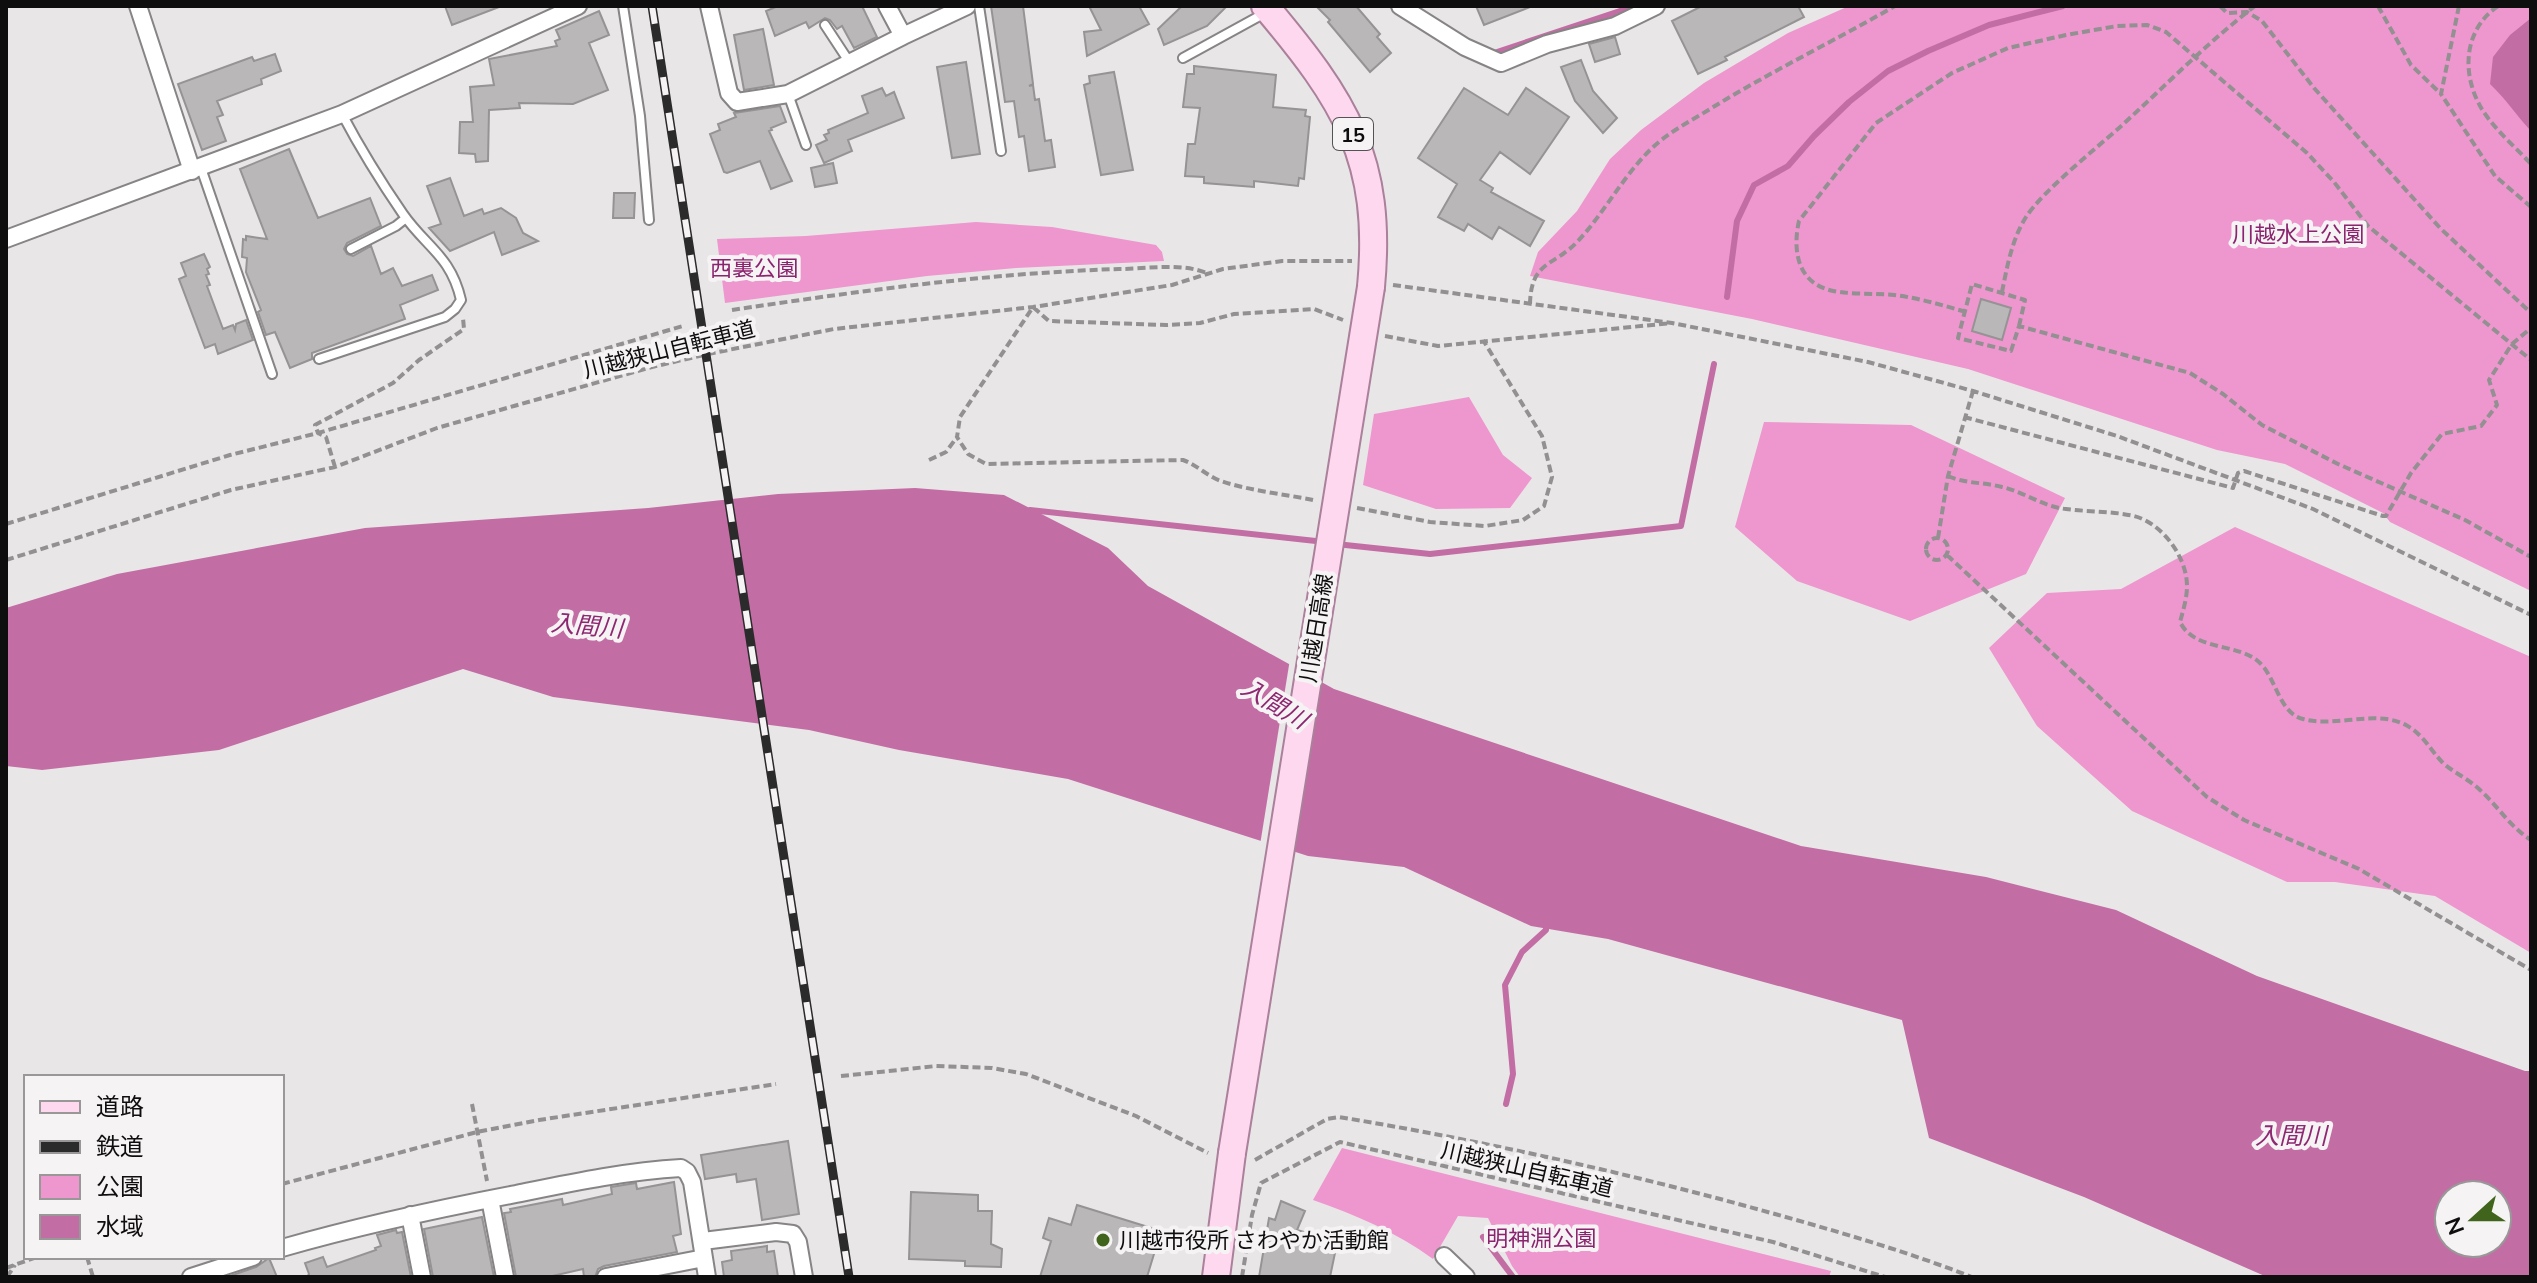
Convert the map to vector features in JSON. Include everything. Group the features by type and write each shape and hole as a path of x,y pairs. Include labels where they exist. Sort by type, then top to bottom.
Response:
{"main road":[{"name":"川越日高線","path":"1216,1277 1224,1155 1378,286 1369,187 1351,126 1314,67 1267,8"}],"street":[{"path":"138,6 196,169"},
{"path":"6,239 342,114 578,6"},
{"path":"709,6 729,93 737,102 788,94 967,6"},
{"path":"887,6 903,36"},
{"path":"1400,6 1465,47 1501,63 1547,44 1615,26 1656,6"},
{"path":"284,1247 362,1225 564,1184 681,1168 692,1182 707,1277"},
{"path":"490,1199 505,1277"},
{"path":"410,1215 422,1277"},
{"path":"606,1277 776,1232 793,1234 798,1242 804,1277"},
{"path":"1444,1256 1466,1277"},
{"path":"191,1277 247,1259"}],"lane":[{"path":"623,6 640,116 649,220"},
{"path":"979,6 1001,151"},
{"path":"1183,58 1267,8"},
{"path":"825,25 851,64"},
{"path":"788,94 806,145"},
{"path":"319,359 445,317 461,300 453,275 437,250 406,218 363,153 342,114"},
{"path":"196,169 272,374"},
{"path":"351,249 406,218"}],"path":[{"path":"1530,304 1532,281 1539,271 1578,242 1650,150 1746,86 1895,6"},
{"path":"2220,6 2227,13 2247,12 2262,21 2314,88 2441,229 2531,313"},
{"path":"2002,292 2012,249 2027,216 2099,146 2198,58 2228,26 2255,6"},
{"path":"2378,6 2411,65 2441,94 2495,176 2531,207"},
{"path":"2441,94 2459,6"},
{"path":"2498,6 2486,15 2475,30 2469,47 2469,74 2474,95 2487,117 2531,164"},
{"path":"1966,312 1920,299 1825,289 1803,271 1796,251 1799,221 1862,138 1887,114 1952,73 2008,48 2117,26 2147,25 2166,32 2307,153 2368,226 2531,360"},
{"name":"川越狭山自転車道","path":"6,560 231,490 335,467 437,428 652,367 776,339 834,329 1033,307 1172,285 1223,269 1282,261 1358,262"},
{"path":"732,310 862,290 1032,274 1184,268 1209,274"},
{"path":"1972,284 2002,292 2025,300 2011,351 1958,338 1972,284"},
{"path":"1378,286 1469,294 1672,323 1868,362 1973,391 2117,436 2236,479 2338,521 2531,615"},
{"path":"335,467 326,437 318,433 315,425 393,383 419,360 464,329 461,300"},
{"path":"929,460 946,452 957,437 960,417 1033,307 1049,321 1166,325 1200,323 1234,314 1314,309 1343,320"},
{"path":"1372,331 1406,342 1438,346 1672,323"},
{"path":"6,524 230,455 318,433 683,326"},
{"path":"2019,326 2190,373 2262,425 2338,464 2465,520 2531,557"},
{"path":"1964,417 2233,488 2238,473 2244,471 2386,516 2442,434 2481,426 2497,405 2489,380 2512,344 2531,328"},
{"path":"1356,508 1430,522 1485,526 1523,520 1544,506 1552,477 1542,436 1483,340"},
{"path":"1938,538 1948,476 1973,391"},
{"path":"957,437 968,454 986,464 1183,460 1224,482 1327,502"},
{"path":"1948,476 1960,482 2002,487 2050,506 2136,516 2156,526 2170,542 2184,567 2187,585 2180,622 2190,636 2259,662 2285,706 2298,718 2312,721 2381,719 2403,724 2422,736 2443,763 2478,789 2520,833 2531,840"},
{"path":"1938,538 1929,541 1927,555 1937,561 1947,555"},
{"path":"1938,538 1947,544 1947,555 2207,797 2244,820 2359,869 2531,970"},
{"path":"841,1076 936,1066 992,1068 1026,1074 1136,1116 1224,1155"},
{"path":"284,1183 477,1132 776,1084"},
{"path":"472,1104 487,1181"},
{"path":"1264,1155 1327,1119 1339,1117 1646,1180 1789,1218 1930,1260 1972,1277"},
{"name":"川越狭山自転車道","path":"1242,1277 1252,1215 1261,1183 1340,1142 1773,1242 1885,1277"},
{"path":"6,1268 32,1259"},
{"path":"7,1277 15,1265"}],"green space":[{"name":"川越水上公園","path":"1849,6 2531,6 2531,591 2390,522 2383,513 2285,464 2217,450 1968,369 1752,319 1530,276 1538,252 1577,211 1610,159 1641,130 1704,83 1788,33"},
{"name":"西裏公園","path":"976,222 1052,227 1156,245 1164,261 927,276 725,303 717,239 806,236"},
{"path":"1469,397 1503,455 1532,478 1510,508 1436,509 1363,485 1374,414"},
{"path":"1764,422 1911,425 2065,498 2026,574 1910,621 1797,581 1735,527"},
{"path":"2235,527 2531,657 2531,953 2435,896 2335,882 2287,882 2132,811 2037,726 1989,648 2047,593 2121,589"},
{"name":"明神淵公園","path":"1342,1148 1831,1271 1829,1277 1520,1277 1488,1218 1458,1216 1433,1259 1375,1225 1313,1200"}],"water":[{"path":"2531,18 2531,131 2490,84 2493,57 2510,35"},
{"name":"入間川","path":"915,488 1004,495 1108,548 1148,586 1334,689 1801,846 1986,877 2116,910 2257,976 2531,1071 2531,1277 2267,1277 2084,1197 1929,1138 1902,1020 1608,939 1531,926 1404,867 1308,856 1068,779 899,750 809,730 553,697 463,669 219,750 42,770 6,766 6,608 117,574 365,528 648,508 778,494"}],"pier":[{"path":"1290,659 1320,676 1291,855 1260,845"}],"building":[{"path":"445,6 499,6 499,7 452,25"},
{"path":"778,6 862,6 877,37 854,48 842,26 837,29 825,18 809,28 806,22 775,36 766,11"},
{"path":"991,6 1023,6 1033,84 1029,86 1033,85 1035,100 1039,99 1045,141 1051,140 1055,167 1029,171 1024,136 1019,137 1014,101 1005,102"},
{"path":"1089,6 1139,6 1149,24 1087,56 1084,32 1101,30"},
{"path":"1182,6 1227,6 1207,26 1164,45 1158,29"},
{"path":"1316,6 1356,6 1380,34 1377,37 1391,53 1370,72"},
{"path":"1476,6 1530,6 1530,7 1484,25"},
{"path":"1702,6 1798,6 1804,17 1698,74 1672,21"},
{"path":"599,11 609,35 589,43 608,90 573,104 519,103 520,108 489,110 488,161 476,162 475,154 459,153 460,122 473,122 470,87 494,85 489,59 557,46 555,41 560,39 556,30"},
{"path":"763,29 774,85 744,90 734,35"},
{"path":"1615,37 1620,54 1595,62 1589,44"},
{"path":"275,54 281,71 261,79 262,84 217,101 223,115 217,117 226,141 202,150 178,84 252,57 254,61"},
{"path":"1581,60 1593,91 1617,118 1603,133 1575,101 1561,67"},
{"path":"966,62 980,154 952,158 937,67"},
{"path":"1194,66 1276,75 1273,107 1306,110 1305,116 1310,117 1304,179 1299,178 1298,186 1254,181 1254,187 1204,183 1204,177 1185,176 1188,144 1195,144 1200,108 1183,107 1187,74 1194,74"},
{"path":"1114,72 1133,170 1101,175 1084,85 1090,83 1089,76"},
{"path":"882,88 886,96 894,92 904,118 848,140 852,151 824,163 816,145 827,140 824,135 829,133 828,130 868,113 862,96"},
{"path":"1464,88 1508,115 1526,88 1569,117 1530,174 1500,152 1480,180 1493,188 1491,192 1544,221 1530,246 1499,227 1492,239 1468,224 1464,231 1438,217 1457,184 1418,158"},
{"path":"780,106 786,122 769,131 792,181 771,189 760,161 724,172 710,134 720,130 718,124 736,117 734,113"},
{"path":"289,149 318,218 370,198 381,226 347,243 344,249 347,254 353,256 371,246 381,274 393,268 402,286 432,275 438,290 400,305 405,319 312,353 312,359 290,368 275,332 266,335 258,312 261,310 246,272 247,258 242,257 246,236 267,239 240,169"},
{"path":"833,163 837,183 815,187 811,168"},
{"path":"450,178 464,216 482,209 484,214 501,208 516,218 523,233 538,241 502,255 494,232 450,251 429,228 441,224 427,186"},
{"path":"614,193 635,193 634,218 613,218"},
{"path":"204,254 210,267 206,275 210,285 207,286 223,329 233,325 235,330 236,324 246,320 253,340 218,354 215,344 205,348 179,279 186,276 181,263"},
{"path":"1981,299 2011,308 2002,340 1972,331"},
{"path":"788,1141 799,1214 762,1220 756,1179 737,1182 736,1174 705,1179 701,1155"},
{"path":"674,1182 681,1234 673,1236 677,1252 604,1266 598,1269 595,1277 584,1277 583,1269 548,1277 516,1277 504,1213 511,1212 510,1209 562,1199 563,1205 612,1194 611,1187 636,1183 637,1189"},
{"path":"911,1192 978,1195 978,1211 992,1211 991,1244 1002,1249 1001,1267 965,1266 965,1261 909,1259"},
{"path":"1281,1201 1305,1211 1297,1230 1332,1240 1329,1251 1335,1253 1330,1277 1259,1277 1269,1218 1275,1220"},
{"name":"川越市役所 さわやか活動館","path":"1077,1205 1161,1231 1147,1277 1040,1277 1051,1241 1043,1238 1049,1218 1071,1225"},
{"path":"482,1217 494,1277 433,1277 424,1229"},
{"path":"396,1230 397,1233 402,1232 411,1277 307,1277 309,1274 305,1263 323,1257 327,1267 376,1250 381,1246 377,1235"},
{"path":"767,1246 767,1252 774,1251 778,1277 724,1277 722,1262 732,1260 731,1251"},
{"path":"269,1259 277,1277 227,1277"}],"waterway":[{"path":"1491,54 1635,6"},
{"path":"1727,297 1737,221 1754,185 1788,166 1849,102 1888,71 1928,51 1989,25 2063,6"},
{"path":"1336,544 1430,554 1681,526 1714,364"},
{"path":"1030,510 1325,542"},
{"path":"1506,1104 1513,1074 1505,985 1522,952 1546,930 1546,923"},
{"path":"1483,1237 1513,1277"}],"railway":[{"path":"652,6 849,1277"}],"place":[{"name":"川越市役所 さわやか活動館","path":"1103,1240"}]}
